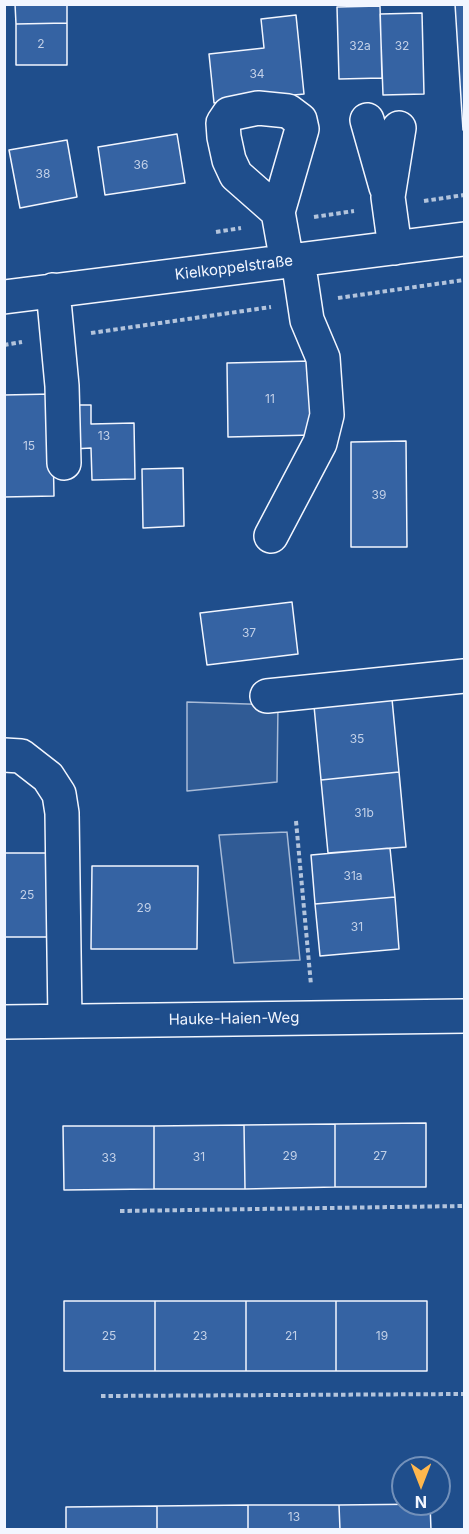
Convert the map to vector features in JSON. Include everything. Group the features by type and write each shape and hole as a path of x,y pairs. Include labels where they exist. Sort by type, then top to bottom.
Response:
{"street":[{"path":"367,120 389,202 395,248"},
{"path":"389,202 399,128"},
{"path":"271,536 320,443 327,415 323,358 312,334 278,217"},
{"name":"Kielkoppelstraße","path":"4,297 465,239"},
{"path":"53,290 64,463"},
{"path":"267,696 465,676"},
{"path":"4,755 21,756 48,777 59,794 62,813 65,1021"},
{"name":"Hauke-Haien-Weg","path":"4,1022 465,1016"}],"path":[{"path":"213,232 278,217 389,202 465,195"},
{"path":"4,345 465,280"},
{"path":"296,821 314,1018"},
{"path":"120,1210 465,1206"},
{"path":"102,1396 465,1394"}],"shaded area":[{"path":"187,702 278,705 277,782 187,791"},
{"path":"287,832 300,960 234,963 219,835"}],"building":[{"path":"15,4 67,4 67,23 16,24"},
{"path":"455,4 464,4 463,130"},
{"path":"380,6 382,78 339,79 337,7"},
{"path":"422,13 424,94 383,95 380,14"},
{"path":"296,15 304,94 214,103 209,54 264,48 261,19"},
{"path":"67,23 67,65 16,65 16,24"},
{"path":"177,134 185,183 105,195 98,147"},
{"path":"67,140 77,197 20,208 9,150"},
{"path":"312,361 313,435 228,437 227,363"},
{"path":"52,394 54,496 4,497 4,395"},
{"path":"72,405 91,405 91,424 134,423 135,479 92,480 91,448 73,449"},
{"path":"406,441 407,547 351,547 351,442"},
{"path":"183,468 184,526 143,528 142,469"},
{"path":"292,602 298,654 207,665 200,613"},
{"path":"392,699 399,772 321,780 314,706"},
{"path":"399,772 406,847 328,853 321,780"},
{"path":"390,848 395,897 315,904 311,855"},
{"path":"4,853 50,853 50,937 4,937"},
{"path":"92,866 198,866 197,949 91,949"},
{"path":"395,897 399,949 320,956 315,904"},
{"path":"426,1123 426,1187 335,1187 335,1124"},
{"path":"335,1124 335,1187 245,1189 244,1125"},
{"path":"244,1125 245,1189 154,1189 154,1126"},
{"path":"63,1126 154,1126 154,1189 64,1190"},
{"path":"64,1301 155,1301 155,1371 64,1371"},
{"path":"155,1301 246,1301 246,1371 155,1371"},
{"path":"246,1301 336,1301 336,1371 246,1371"},
{"path":"336,1301 427,1301 427,1371 336,1371"},
{"path":"391,1504 391,1516 430,1516 431,1530 340,1530 339,1505"},
{"path":"248,1505 339,1505 340,1530 248,1530"},
{"path":"248,1505 248,1530 157,1530 157,1506"},
{"path":"157,1506 157,1530 66,1530 66,1507"}]}
